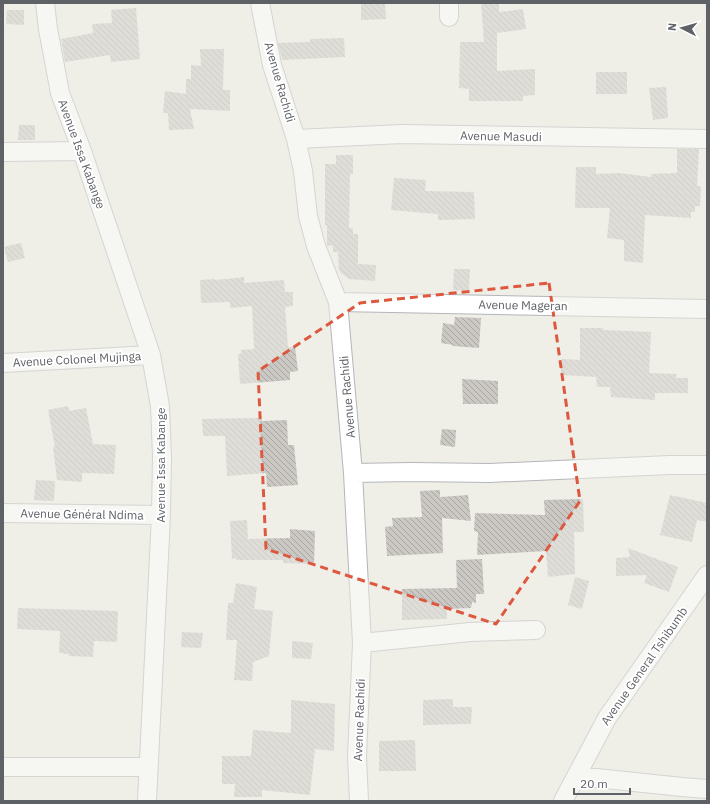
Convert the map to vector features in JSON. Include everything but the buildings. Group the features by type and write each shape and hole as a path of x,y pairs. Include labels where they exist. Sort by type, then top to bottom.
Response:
{"street":[{"name":"Avenue Issa Kabange","path":"45,3 48,29 60,93 82,151 151,355 160,406 162,456 161,515 147,801"},
{"name":"Avenue Rachidi","path":"260,3 272,65 296,139 303,171 308,216 316,246 338,302 353,473 362,643 357,756 359,801"},
{"name":"Avenue Masudi","path":"296,139 402,134 707,139"},
{"path":"3,152 82,151"},
{"name":"Avenue Mageran","path":"338,302 707,309"},
{"name":"Avenue Colonel Mujinga","path":"3,363 151,355"},
{"path":"353,473 490,473 670,465 707,465"},
{"name":"Avenue Général Ndima","path":"3,513 161,515"},
{"name":"Avenue General Tshibumb","path":"563,801 606,718 707,575"},
{"path":"362,643 470,632 536,630"},
{"path":"3,767 148,767"},
{"path":"576,776 707,788"}],"highlighted area":[{"path":"549,283 580,501 496,624 266,549 258,371 360,303"}]}
